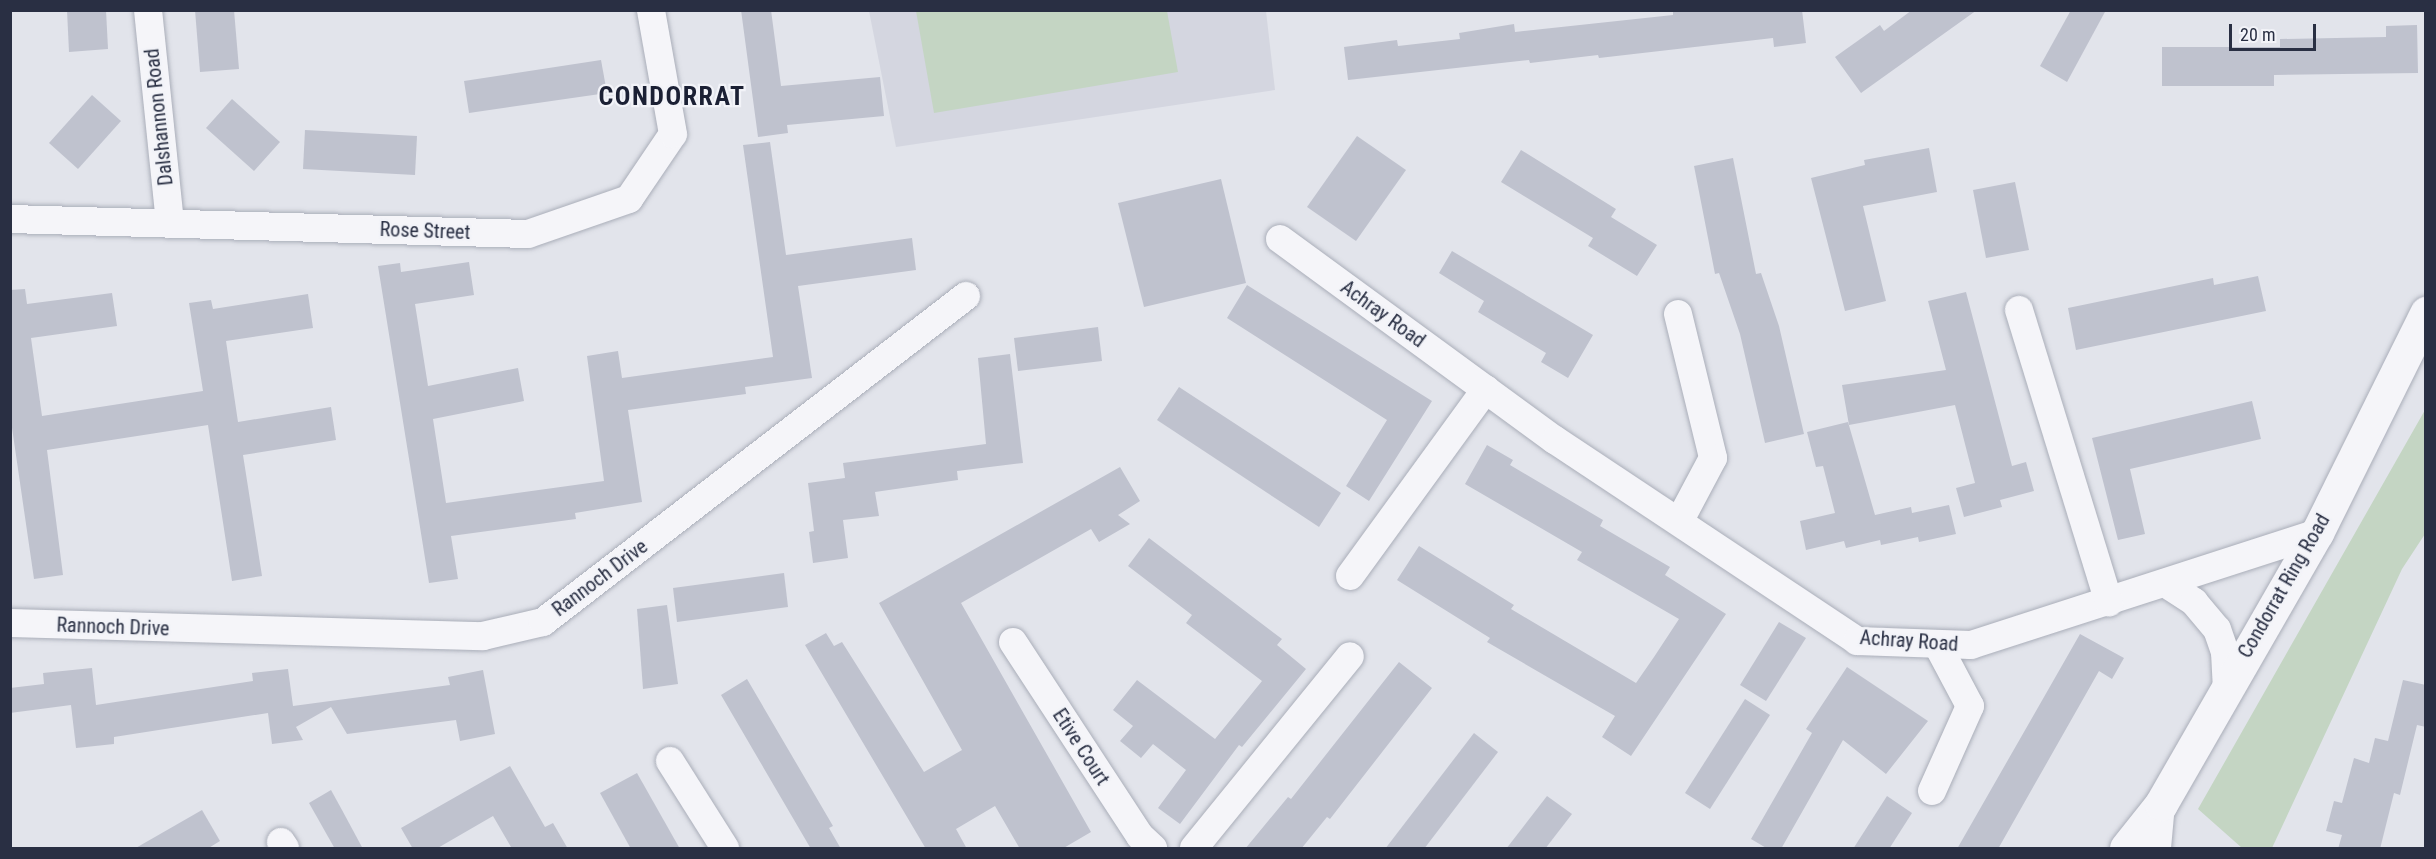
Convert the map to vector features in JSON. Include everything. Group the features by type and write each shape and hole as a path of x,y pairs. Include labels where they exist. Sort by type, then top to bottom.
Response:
{"street":[{"name":"Dalshannon Road","path":"148,10 170,224"},
{"name":"Rose Street","path":"10,219 528,234 629,199 673,134 651,10"},
{"name":"Achray Road","path":"1280,238 1486,388 1679,522 1857,641 1971,645 2109,602 2317,532"},
{"name":"Rannoch Drive","path":"10,623 483,636 543,622 966,296"},
{"path":"2019,310 2109,602"},
{"name":"Condorrat Ring Road","path":"2126,849 2161,804 2317,532 2426,313"},
{"path":"1678,314 1713,458 1679,522"},
{"path":"1350,576 1486,388"},
{"path":"2165,583 2194,602 2217,629 2225,652 2227,686"},
{"name":"Etive Court","path":"1013,642 1140,836 1153,849"},
{"path":"1932,790 1970,706 1937,644"},
{"path":"1194,849 1350,656"},
{"path":"669,761 725,849"},
{"path":"2157,849 2161,804"}],"shaded area":[{"path":"869,11 1266,11 1275,90 896,147"}],"green space":[{"path":"916,11 1167,11 1178,72 934,113"},
{"path":"2425,410 2425,534 2402,569 2272,848 2242,848 2198,809"}],"building":[{"path":"67,10 106,10 108,49 69,52"},
{"path":"195,10 234,10 239,69 200,72"},
{"path":"741,10 771,10 781,86 880,77 884,116 787,125 788,133 758,137"},
{"path":"1673,10 1802,10 1806,43 1774,47 1773,38 1599,58 1598,55 1530,63 1529,60 1348,80 1344,47 1397,40 1398,46 1460,39 1459,33 1514,24 1515,32 1673,15"},
{"path":"1912,10 1977,10 1861,93 1835,57 1880,25 1884,31"},
{"path":"2071,10 2106,10 2067,82 2040,66"},
{"path":"2417,25 2418,73 2274,75 2274,86 2162,86 2162,47 2280,47 2280,39 2386,37 2386,26"},
{"path":"601,60 607,93 469,113 464,81"},
{"path":"92,95 121,121 78,169 49,143"},
{"path":"232,99 280,142 254,171 206,128"},
{"path":"305,130 417,136 415,175 303,169"},
{"path":"1357,136 1406,170 1356,241 1307,207"},
{"path":"770,142 786,255 912,238 916,270 798,286 812,378 745,387 746,394 628,410 642,502 575,513 576,519 451,536 458,579 429,583 378,266 400,263 401,272 469,262 474,295 415,304 428,386 518,368 524,401 433,419 446,503 604,481 587,356 618,351 622,378 773,357 743,145"},
{"path":"1929,148 1937,192 1863,206 1886,301 1845,311 1811,178 1865,165 1864,160"},
{"path":"1521,150 1616,209 1611,217 1657,245 1637,276 1588,246 1593,238 1501,182"},
{"path":"1733,158 1756,274 1761,273 1779,326 1804,434 1765,443 1740,334 1719,273 1715,274 1694,166"},
{"path":"1221,179 1246,283 1144,307 1118,203"},
{"path":"2015,182 2029,250 1986,258 1973,190"},
{"path":"1452,251 1593,335 1568,378 1541,362 1546,353 1478,312 1484,301 1439,273"},
{"path":"2258,276 2266,311 2076,350 2068,308 2213,278 2214,285"},
{"path":"1247,285 1432,401 1369,501 1346,486 1387,420 1227,318"},
{"path":"25,289 27,304 112,293 117,326 31,338 42,416 203,391 189,303 211,300 213,309 308,294 313,328 226,341 238,422 331,407 336,440 243,455 262,576 232,581 208,425 47,450 63,575 34,579 10,414 10,290"},
{"path":"1966,292 2012,466 2026,462 2034,491 2000,500 2002,507 1964,517 1956,488 1975,483 1955,405 1849,425 1842,385 1946,370 1928,301"},
{"path":"1098,327 1102,361 1018,371 1014,338"},
{"path":"1010,354 1023,463 957,471 958,480 875,492 879,516 843,520 848,558 813,563 809,532 814,531 808,483 845,478 843,463 986,444 978,358"},
{"path":"1179,387 1341,493 1319,527 1157,420"},
{"path":"2252,401 2261,439 2130,469 2145,534 2118,540 2092,438"},
{"path":"1848,422 1875,515 1911,507 1912,513 1949,505 1956,534 1919,542 1918,537 1881,545 1880,540 1846,548 1844,541 1806,550 1800,521 1835,513 1823,466 1816,467 1807,432"},
{"path":"1487,445 1513,460 1510,465 1603,520 1600,526 1670,567 1665,575 1726,614 1631,756 1602,737 1615,716 1487,642 1490,638 1397,580 1419,546 1514,605 1511,609 1636,683 1654,657 1679,619 1577,560 1582,552 1465,484"},
{"path":"1120,467 1140,501 1118,515 1130,524 1099,542 1091,529 961,603 1091,832 1062,849 1020,849 995,806 956,829 967,849 926,849 805,645 826,633 834,646 842,642 924,772 962,750 879,603"},
{"path":"1149,538 1282,639 1277,645 1306,669 1242,747 1239,745 1180,824 1158,808 1186,770 1153,744 1141,758 1120,741 1133,726 1113,710 1137,680 1215,739 1262,681 1186,623 1192,615 1128,566"},
{"path":"784,573 788,607 677,622 673,588"},
{"path":"667,605 678,684 643,689 637,609"},
{"path":"1779,622 1806,638 1766,701 1740,685"},
{"path":"2080,634 2124,658 2112,679 2099,671 1998,849 1957,849"},
{"path":"1399,662 1432,688 1330,819 1327,817 1301,849 1245,849 1288,797 1291,799"},
{"path":"1847,667 1928,721 1886,774 1843,740 1781,849 1768,849 1751,839 1812,733 1806,729"},
{"path":"92,668 96,705 253,681 252,673 288,669 293,706 450,685 448,677 483,670 495,734 460,741 456,720 347,734 331,707 296,727 303,740 272,744 268,713 114,737 114,744 76,748 71,705 10,713 10,688 44,684 43,673"},
{"path":"747,679 833,826 829,828 841,849 811,849 721,695"},
{"path":"2403,680 2426,685 2426,727 2417,725 2400,795 2394,793 2380,849 2338,849 2342,835 2326,831 2334,801 2342,803 2354,758 2369,763 2375,738 2388,741"},
{"path":"1745,699 1770,715 1710,809 1685,793"},
{"path":"1474,733 1498,752 1424,849 1385,849"},
{"path":"510,766 545,827 553,823 568,849 508,849 511,847 493,816 436,849 413,849 401,828"},
{"path":"637,773 680,849 631,849 600,793"},
{"path":"331,790 363,849 335,849 309,803"},
{"path":"1547,796 1572,814 1545,849 1506,849"},
{"path":"1887,796 1912,813 1889,849 1853,849"},
{"path":"202,810 220,841 207,849 134,849"}],"district":[{"name":"CONDORRAT","path":"672,97"}]}
